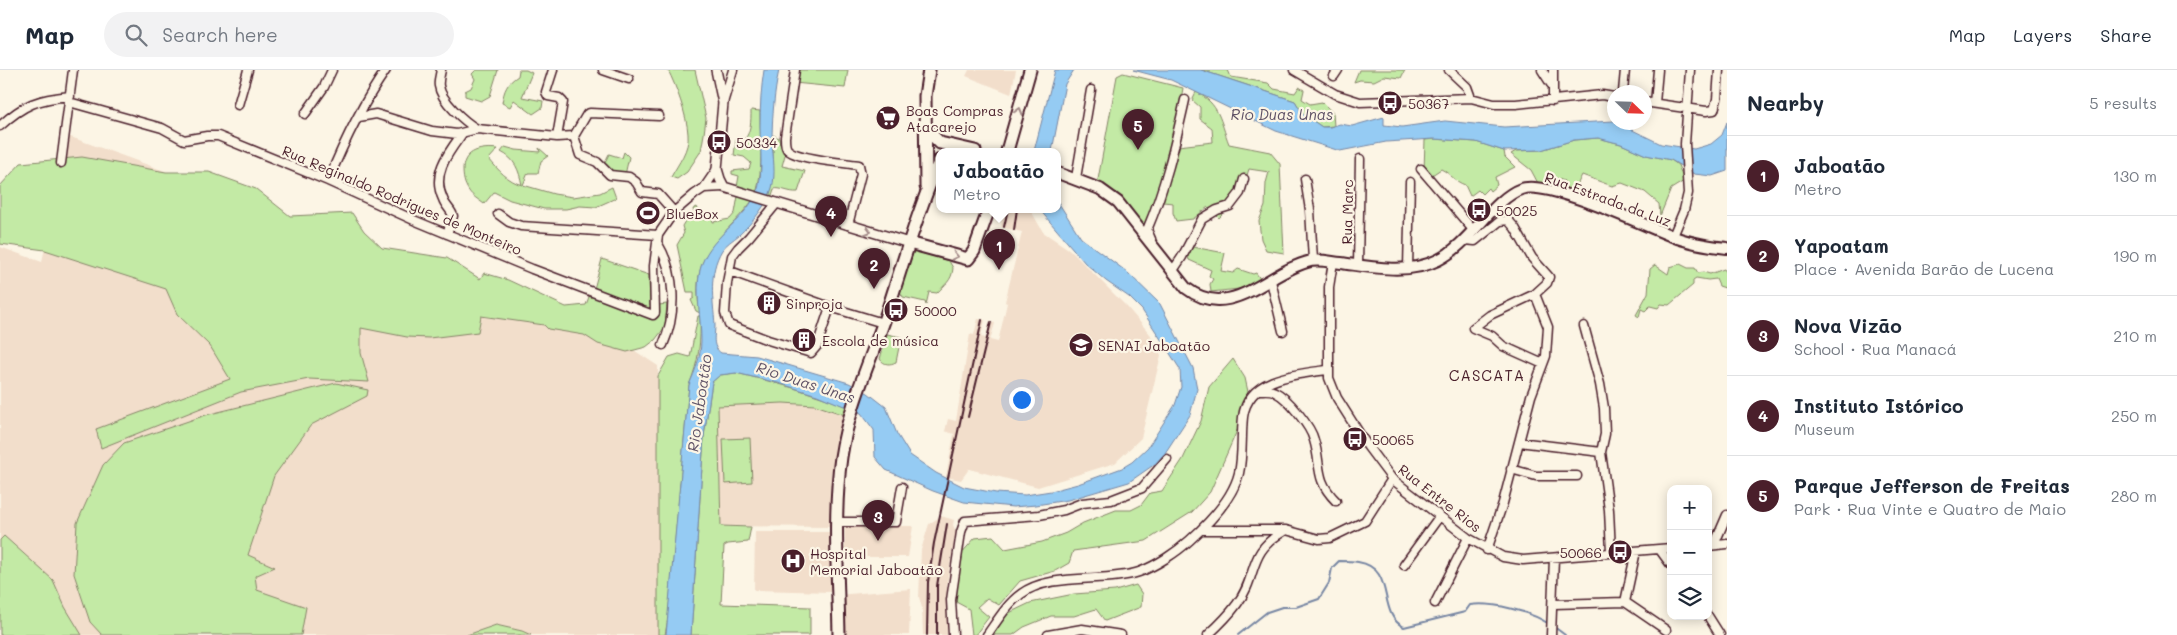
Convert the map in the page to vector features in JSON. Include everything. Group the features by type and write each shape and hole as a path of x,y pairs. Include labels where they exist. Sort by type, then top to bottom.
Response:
{"main road":[{"path":"926,192 925,96 929,70"},
{"path":"1008,148 1030,70"},
{"path":"926,129 946,148"},
{"path":"839,635 839,471 851,413 926,192 936,169"},
{"name":"Rua Estrada da Luz","path":"1061,174 1100,188 1118,202 1172,272 1193,294 1212,300 1224,300 1252,291 1313,260 1358,265 1418,267 1437,260 1464,240 1506,198 1520,189 1530,187 1540,188 1581,201 1673,236 1704,245 1727,248"},
{"path":"909,243 968,259 974,251 988,213"}],"street":[{"path":"61,163 73,70"},
{"path":"238,105 248,70"},
{"path":"306,114 324,87 332,70"},
{"path":"328,180 342,146 372,91 386,70"},
{"path":"440,70 438,85 442,92 461,117 477,129"},
{"path":"554,70 547,88 548,96 559,98 563,102 557,137"},
{"path":"603,70 630,79"},
{"path":"716,70 723,103"},
{"path":"724,187 717,169 723,103 733,70"},
{"path":"795,70 785,138 786,147 790,152 803,156 859,165 861,174 848,225"},
{"path":"1294,70 1311,73 1335,94 1360,102 1471,98 1504,104 1607,96"},
{"path":"1449,70 1467,87 1471,98"},
{"path":"1542,70 1552,84"},
{"path":"1552,101 1553,70"},
{"path":"1624,85 1625,70"},
{"path":"1655,103 1658,70"},
{"path":"1673,236 1688,199 1685,144 1690,70"},
{"path":"1652,103 1686,109 1714,110 1716,107 1720,70"},
{"path":"1076,178 1091,90"},
{"path":"0,126 27,104 48,98 70,99"},
{"name":"Rua Reginaldo Rodrigues de Monteiro","path":"70,99 162,128 184,140 218,136 328,180 447,234 532,269 653,315 655,313 654,266 658,239"},
{"path":"1153,247 1147,230 1164,189 1185,100"},
{"path":"359,117 376,114 432,131 462,134 477,129 557,137 570,136 577,133 587,114 590,113 659,116"},
{"path":"447,234 453,216 442,197 440,172 444,157 462,134"},
{"path":"570,136 580,155 597,162 610,175 629,178 636,182 642,192 658,194 674,212"},
{"name":"Rua Marc","path":"1358,265 1360,160"},
{"path":"658,239 674,212 694,194 704,188 717,169"},
{"path":"1421,169 1474,231"},
{"path":"1172,272 1202,219 1217,210 1230,206 1240,193 1244,178"},
{"path":"1305,179 1310,210 1313,260"},
{"path":"1408,268 1410,182"},
{"path":"704,188 724,187 909,243"},
{"path":"774,202 761,224 732,256 725,313 729,325 808,353 814,352 830,307"},
{"path":"498,214 509,222 521,226 658,239"},
{"path":"1464,240 1475,241 1503,220 1510,222 1532,258 1549,277 1547,283 1535,294 1490,316 1473,328 1492,336 1503,346 1543,364"},
{"path":"658,239 665,256 674,304 663,345"},
{"name":"Rua Entre Rios","path":"1333,262 1329,288 1328,370 1331,385 1337,398 1368,447 1392,479 1468,538 1486,550 1503,557 1523,560 1667,549"},
{"path":"730,271 830,307 883,323"},
{"path":"1270,281 1283,331"},
{"path":"1486,550 1503,502 1528,404 1546,356 1548,327 1535,294"},
{"path":"1584,326 1603,396 1605,434 1601,452 1609,510 1611,552"},
{"path":"987,635 1010,604 1022,593 1036,587 1066,580 1139,572 1170,554 1200,530 1220,508 1236,482 1239,472 1244,409 1250,396 1285,377 1328,370"},
{"path":"1258,390 1272,390 1278,393 1306,424 1315,440 1322,482 1336,501"},
{"path":"1519,442 1601,452"},
{"path":"953,635 951,600 961,532 965,521 1039,515 1064,510 1082,503 1111,500 1142,488 1167,459"},
{"path":"1511,469 1536,476 1576,476"},
{"path":"1200,530 1286,530 1325,539 1357,527 1369,517 1382,492 1392,479"},
{"path":"838,522 896,522 902,488"},
{"path":"1712,543 1727,515"},
{"path":"1404,565 1439,517"},
{"path":"1208,635 1238,604 1261,549 1271,539 1286,530"},
{"path":"1435,603 1468,538"},
{"path":"1712,545 1727,544"},
{"path":"1660,550 1667,560"},
{"path":"1625,602 1636,551"},
{"path":"1552,633 1554,558"},
{"path":"1554,604 1625,602 1666,630"},
{"path":"1711,620 1720,635"},
{"path":"1048,635 1082,629 1121,635"}],"shaded area":[{"path":"969,70 1016,70 1011,94 966,76"},
{"path":"68,136 264,207 582,316 658,366 658,635 531,635 496,625 466,635 0,635 0,247 42,262"},
{"name":"SENAI Jaboatão","path":"1003,213 1032,213 1043,232 1070,250 1127,307 1150,334 1161,355 1141,438 1115,463 1038,487 969,469 961,480 946,477 954,434 945,431 948,419 956,421 970,334 974,335 978,319 985,320 981,337 986,338 990,322 995,323 990,340 998,342 1007,303 1005,302 1022,232 1001,227"},
{"path":"783,403 815,405 845,415 831,474 830,527 721,526 718,405"},
{"path":"941,516 954,520 953,525 956,532 947,582 947,635 923,635 922,608 919,597 921,550 929,524"},
{"path":"845,526 913,526 908,557 845,557"},
{"name":"Hospital Memorial Jaboatão","path":"755,532 830,532 831,592 754,590"},
{"path":"911,589 909,635 837,635 836,595"}],"green space":[{"path":"476,70 498,70 490,96 481,101 465,96 465,91 471,88 475,79 472,74"},
{"path":"519,70 526,70 532,73 522,97 543,101 542,108 533,114 514,100 510,107 502,103 507,87 518,76"},
{"path":"668,70 695,70 706,118 701,151 687,172 677,179 671,177 685,151 688,134 681,101"},
{"path":"797,70 848,70 845,88 794,83"},
{"path":"1201,70 1228,70 1231,77 1268,83 1274,89 1295,93 1299,87 1304,90 1302,99 1310,104 1322,102 1333,113 1334,126 1322,127 1303,114 1295,101"},
{"path":"1359,70 1405,70 1401,78 1384,76 1374,81 1360,80 1354,82"},
{"path":"1123,73 1183,88 1171,158 1144,231 1097,185 1117,76"},
{"path":"1196,92 1215,108 1229,144 1270,152 1280,164 1284,253 1266,250 1261,239 1259,221 1265,206 1266,183 1269,172 1249,169 1240,197 1219,218 1208,207 1193,219 1176,221 1173,213 1173,203 1163,202 1178,146 1213,142 1212,128 1200,119 1200,107 1192,100"},
{"path":"751,110 760,111 761,163 756,194 737,187 739,176 732,174 732,171 749,169 751,163 744,157 734,155 736,140 744,141 748,134"},
{"path":"773,135 779,138 785,155 782,166 805,171 798,192 774,189 771,198 769,198 773,180"},
{"path":"1598,138 1621,144 1646,155 1671,160 1678,165 1684,181 1671,189 1660,216 1659,204 1645,192 1622,183 1612,186 1582,175 1574,191 1562,190 1564,181 1552,177 1549,186 1540,187 1531,170 1511,154 1516,151 1541,150 1574,140"},
{"path":"1425,140 1476,142 1504,151 1505,157 1515,167 1495,177 1497,185 1490,191 1488,188 1482,194 1478,190 1470,196 1465,185 1441,169 1429,177 1424,171"},
{"path":"505,147 540,152 539,148 548,156 541,161 538,173 528,173 523,185 554,194 573,197 600,193 612,187 616,198 596,207 580,206 566,209 544,209 510,200 494,192 484,204 472,195 466,186 463,175 464,163 470,154 475,151 480,149 498,149 489,159 508,178 522,185 516,166 510,158 501,152"},
{"path":"624,152 629,157 625,175 612,172 603,166 609,154 622,158"},
{"path":"82,157 166,172 209,172 256,189 290,216 352,213 364,231 382,248 447,258 480,279 484,273 508,280 566,307 586,305 590,294 642,305 594,289 602,259 649,275 650,306 667,304 665,327 655,340 646,347 627,352 598,344 584,335 548,329 544,325 481,316 478,332 429,338 407,337 361,328 361,353 369,382 309,379 241,392 101,448 96,429 230,379 210,346 177,314 166,289 45,250 0,244 0,186 21,163"},
{"path":"738,196 752,201 710,250 703,261 699,275 698,292 700,313 696,311 691,300 694,298 694,292 687,292 677,245 684,233 682,226 687,218 690,218 694,213 693,209 697,207 704,220 712,217 713,222 730,219 735,213"},
{"path":"1193,247 1225,253 1221,271 1233,273 1238,269 1253,274 1256,273 1261,280 1239,289 1211,292 1210,284 1213,279 1209,276 1211,270 1189,260 1188,256"},
{"path":"914,251 949,261 953,268 950,279 937,293 929,292 926,305 925,302 903,297 899,290"},
{"path":"1680,264 1688,268 1695,268 1698,273 1710,274 1724,269 1727,273 1727,292 1725,288 1719,286 1716,279 1696,278 1693,280 1693,285 1669,305 1661,304 1658,308 1650,306 1645,311 1641,309 1639,317 1636,315 1648,293 1650,269 1655,265 1668,274 1670,267"},
{"path":"698,316 700,316 700,343 689,385 668,618 665,635 658,635 658,376 669,357 679,354 690,357"},
{"path":"887,334 901,337 896,362 889,364 880,359"},
{"path":"1233,359 1245,378 1250,401 1210,492 1192,512 1146,541 1073,551 1069,563 1055,571 1020,581 999,605 987,598 977,607 989,617 975,635 972,635 969,609 956,602 960,555 975,538 993,536 1005,549 1042,542 1116,510 1131,510 1141,505 1150,493 1162,491 1183,459 1201,421 1209,387"},
{"path":"736,373 792,388 848,407 845,415 815,405 783,403 718,406 721,526 751,527 748,542 724,546 721,604 810,607 810,635 691,635 704,436 712,382 720,375"},
{"path":"336,383 368,390 367,396 311,425 274,476 248,555 275,567 255,576 257,590 306,607 301,635 102,635 90,622 74,574 77,523 103,465 124,443 206,415"},
{"path":"750,438 752,482 725,484 723,439"},
{"path":"4,536 53,580 65,607 82,635 0,635 0,540"},
{"path":"1136,585 1142,594 1141,607 1105,621 1096,609 1074,616 1051,616 1024,627 1013,635 995,635 992,631 1009,613 1030,603 1074,594 1115,591"},
{"path":"496,625 522,631 531,635 467,635"}],"water":[{"name":"Rio Jaboatão","path":"764,70 779,70 772,124 773,183 763,207 744,230 722,250 715,268 712,287 715,325 714,341 721,353 757,356 849,383 868,393 886,407 897,434 910,455 936,473 964,487 996,493 1025,495 1078,484 1122,468 1132,462 1148,447 1175,405 1181,387 1180,369 1142,310 1129,297 1085,263 1042,213 1061,213 1061,207 1081,238 1127,272 1160,304 1193,368 1197,389 1190,415 1165,453 1155,464 1129,482 1068,500 1013,507 964,502 933,491 886,470 875,457 874,430 861,413 817,395 778,383 736,373 720,375 712,382 704,436 691,635 666,635 689,385 701,347 698,297 700,270 710,248 750,205 756,194 761,170 760,105"},
{"path":"1055,70 1074,70 1065,84 1053,148 1035,148"},
{"name":"Rio Duas Unas","path":"1133,70 1201,70 1295,101 1303,114 1322,127 1340,124 1352,126 1384,117 1384,125 1402,127 1445,121 1504,127 1607,121 1607,130 1632,130 1661,144 1694,149 1711,144 1722,135 1727,122 1727,171 1712,176 1694,174 1671,160 1646,155 1621,144 1598,138 1574,140 1541,150 1504,151 1476,142 1434,139 1386,142 1340,151 1276,131 1171,80"}],"waterway":[{"path":"1238,635 1267,612 1282,607 1296,607 1319,599 1329,583 1332,568 1339,561 1358,562 1370,566 1378,573 1390,612 1396,621 1404,627 1465,612 1470,605 1479,604 1511,608 1532,615 1549,624"},
{"path":"1553,626 1565,635"}],"railway":[{"path":"1004,227 1007,213"},
{"path":"1014,230 1016,213"},
{"path":"927,635 928,582 934,543 982,320"},
{"path":"968,417 991,322"},
{"path":"937,635 937,586 947,524"}],"place":[{"name":"50367","path":"1390,103"},
{"name":"Boas Compras Atacarejo","path":"888,118"},
{"name":"50334","path":"719,142"},
{"name":"Parque Jefferson de Freitas","path":"1138,150"},
{"name":"50025","path":"1479,210"},
{"name":"BlueBox","path":"648,213"},
{"name":"Instituto Istórico","path":"831,237"},
{"name":"Jaboatão","path":"999,270"},
{"name":"Yapoatam","path":"874,289"},
{"name":"Sinproja","path":"769,303"},
{"name":"50000","path":"896,310"},
{"name":"Escola de música","path":"804,340"},
{"name":"SENAI Jaboatão","path":"1081,345"},
{"name":"50065","path":"1355,439"},
{"name":"Nova Vizão","path":"878,541"},
{"name":"50066","path":"1620,552"},
{"name":"Hospital Memorial Jaboatão","path":"793,561"}],"district":[{"name":"CASCATA","path":"1487,375"}]}
